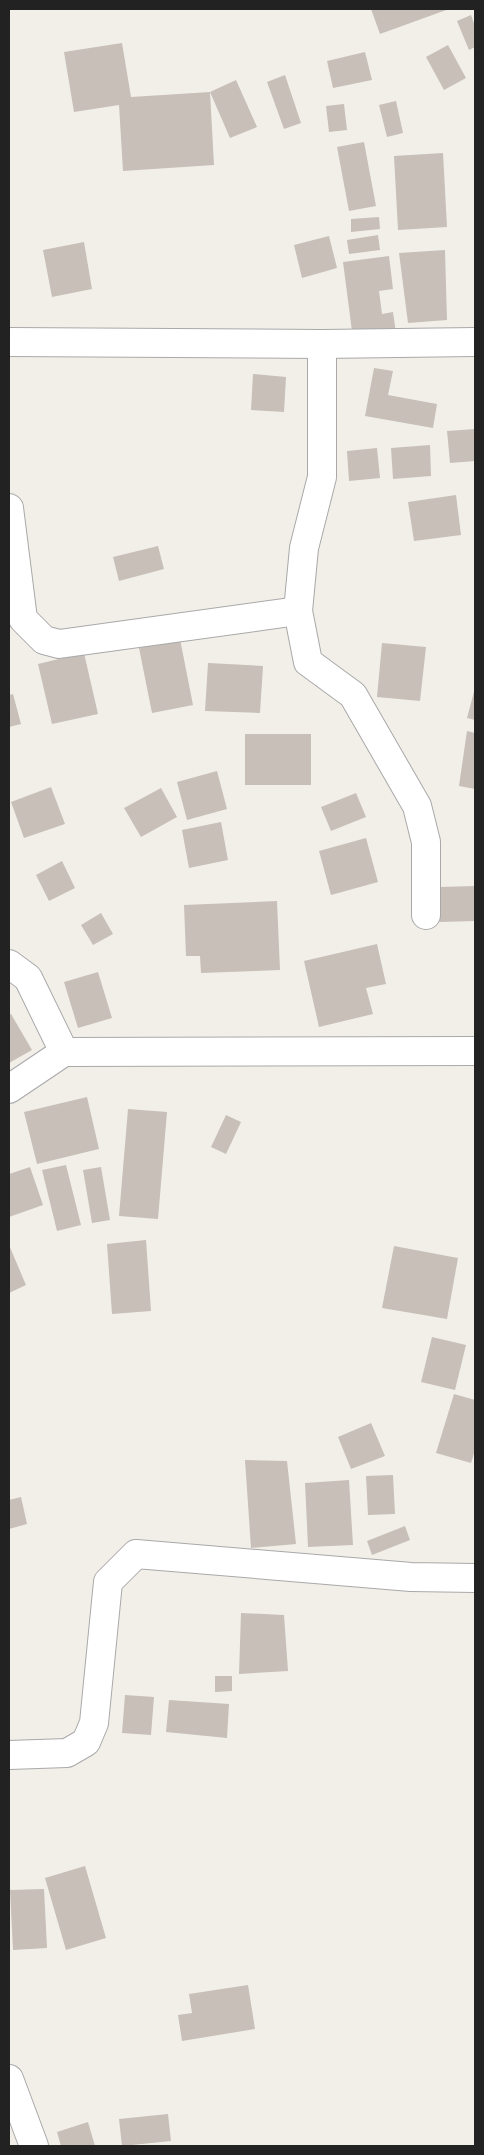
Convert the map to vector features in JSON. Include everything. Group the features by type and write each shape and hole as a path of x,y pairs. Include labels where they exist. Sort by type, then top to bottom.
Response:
{"street":[{"path":"9,342 322,344 475,342"},
{"path":"322,344 322,477 304,548 298,611 308,662 353,694 417,806 426,842 426,915"},
{"path":"9,508 24,619 44,640 59,644 298,611"},
{"path":"9,964 28,978 64,1052"},
{"path":"9,1089 64,1052 475,1051"},
{"path":"9,1755 66,1752 86,1742 94,1722 108,1582 136,1554 411,1577 475,1578"},
{"path":"9,2079 34,2146"}],"building":[{"path":"371,9 449,9 380,34"},
{"path":"471,15 475,26 475,47 469,50 457,21"},
{"path":"122,43 131,97 210,92 214,165 123,171 119,105 74,112 64,52"},
{"path":"448,45 466,78 444,90 426,57"},
{"path":"365,52 372,80 333,88 327,61"},
{"path":"285,75 301,123 284,129 267,82"},
{"path":"236,80 257,127 230,138 210,92"},
{"path":"396,101 403,133 387,137 379,105"},
{"path":"344,104 347,130 329,132 326,106"},
{"path":"364,142 376,206 349,211 337,147"},
{"path":"443,153 447,227 398,230 394,156"},
{"path":"379,217 380,229 351,232 351,219"},
{"path":"378,235 380,250 349,254 347,240"},
{"path":"329,236 337,268 302,278 294,245"},
{"path":"84,242 92,289 52,297 43,250"},
{"path":"445,250 447,320 408,323 399,253"},
{"path":"389,256 393,289 379,291 382,314 393,312 396,333 353,339 343,262"},
{"path":"374,368 393,371 388,395 437,404 433,428 365,416"},
{"path":"253,374 286,377 284,412 251,410"},
{"path":"475,429 475,461 450,463 447,431"},
{"path":"430,445 431,476 393,479 391,448"},
{"path":"377,448 380,478 349,481 347,451"},
{"path":"456,495 461,535 414,541 408,502"},
{"path":"158,546 164,569 119,581 113,557"},
{"path":"180,639 193,705 152,713 139,648"},
{"path":"382,643 426,647 420,701 377,697"},
{"path":"84,653 98,714 52,724 38,664"},
{"path":"208,663 263,666 260,713 205,711"},
{"path":"475,688 475,720 467,718"},
{"path":"13,694 21,724 9,727 9,695"},
{"path":"467,731 475,733 475,789 459,786"},
{"path":"245,734 311,734 311,785 245,785"},
{"path":"217,771 227,809 187,820 177,782"},
{"path":"51,787 65,824 24,838 11,802"},
{"path":"161,788 177,817 141,837 124,808"},
{"path":"356,793 366,817 331,831 321,807"},
{"path":"221,822 228,860 189,868 182,830"},
{"path":"366,838 378,882 331,895 319,851"},
{"path":"62,861 75,888 49,901 36,875"},
{"path":"475,886 475,921 440,922 439,887"},
{"path":"277,901 280,970 201,973 200,956 186,956 184,905"},
{"path":"101,913 113,934 93,945 81,925"},
{"path":"377,944 386,984 366,988 373,1014 319,1027 304,961"},
{"path":"98,972 112,1018 78,1028 64,982"},
{"path":"11,1014 32,1050 9,1063 9,1015"},
{"path":"87,1097 99,1149 37,1164 24,1112"},
{"path":"128,1109 167,1112 158,1219 119,1216"},
{"path":"226,1115 241,1122 226,1154 211,1147"},
{"path":"66,1165 81,1225 57,1231 42,1170"},
{"path":"30,1167 43,1205 9,1217 9,1174"},
{"path":"101,1167 110,1220 92,1223 83,1170"},
{"path":"146,1240 151,1311 112,1314 107,1244"},
{"path":"9,1245 26,1285 9,1293"},
{"path":"394,1246 458,1258 447,1319 382,1308"},
{"path":"432,1337 466,1345 455,1390 421,1382"},
{"path":"454,1394 475,1400 475,1450 471,1463 436,1453"},
{"path":"371,1423 385,1456 351,1469 338,1437"},
{"path":"245,1460 287,1461 296,1544 251,1548"},
{"path":"393,1475 395,1514 368,1515 366,1476"},
{"path":"349,1480 353,1545 308,1547 305,1483"},
{"path":"21,1497 27,1524 9,1529 9,1500"},
{"path":"405,1526 410,1540 372,1555 367,1541"},
{"path":"241,1613 284,1615 288,1671 239,1674"},
{"path":"215,1676 232,1676 232,1691 215,1692"},
{"path":"125,1695 154,1697 151,1735 122,1733"},
{"path":"169,1700 229,1704 227,1738 166,1732"},
{"path":"85,1866 106,1938 66,1950 45,1878"},
{"path":"44,1889 47,1948 13,1950 10,1890"},
{"path":"248,1985 255,2029 182,2041 178,2015 192,2013 189,1994"},
{"path":"168,2114 171,2141 122,2146 119,2119"},
{"path":"88,2122 95,2146 61,2146 57,2132"}]}
